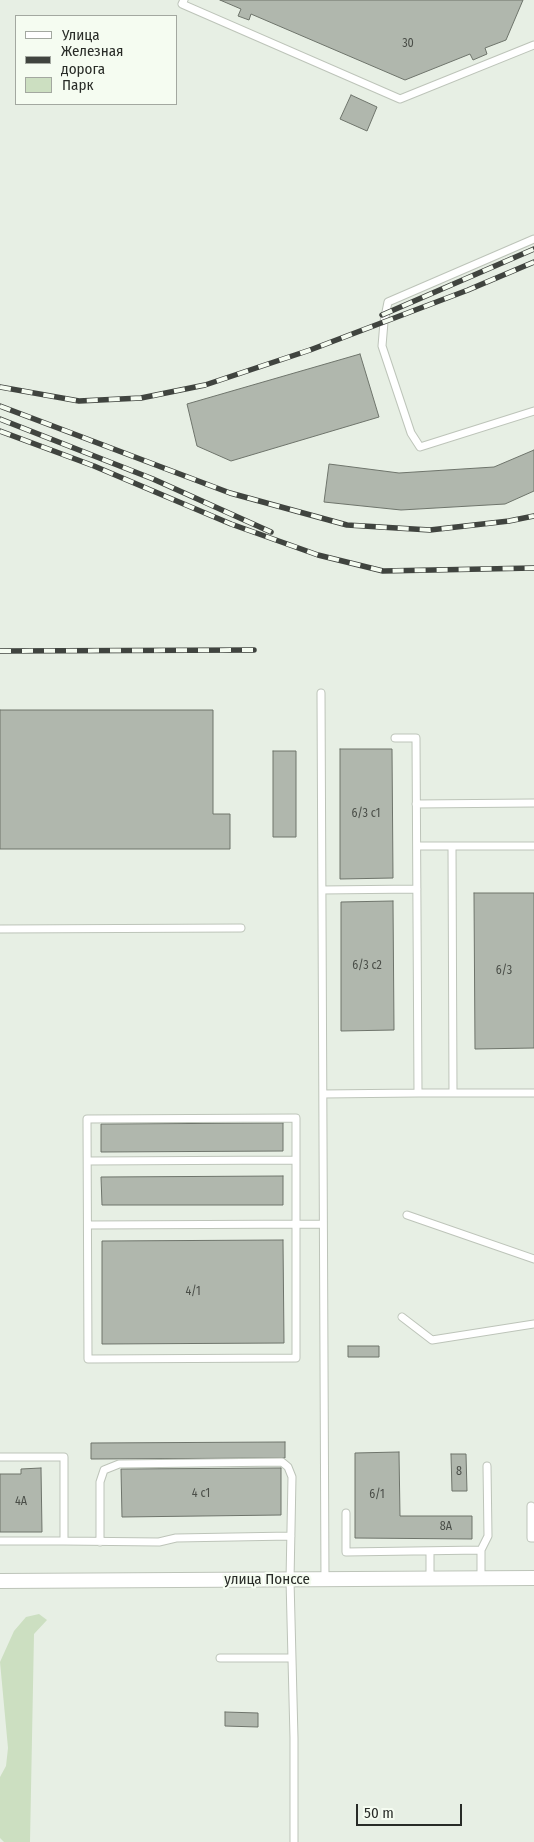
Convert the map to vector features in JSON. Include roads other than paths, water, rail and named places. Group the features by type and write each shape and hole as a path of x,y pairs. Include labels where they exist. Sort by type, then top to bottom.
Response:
{"street":[{"name":"улица Понссе","path":"0,1581 534,1578"}],"lane":[{"path":"184,0 182,4 400,99 534,45"},
{"path":"534,239 388,302 382,346 410,433 420,447 534,411"},
{"path":"321,693 325,1580"},
{"path":"394,738 416,738 418,1093"},
{"path":"416,804 534,803"},
{"path":"416,846 534,846"},
{"path":"452,846 453,1093"},
{"path":"322,890 417,889"},
{"path":"0,930 241,928"},
{"path":"323,1094 534,1093"},
{"path":"296,1118 296,1358 88,1359 88,1161 88,1119 296,1118"},
{"path":"88,1161 296,1160"},
{"path":"407,1215 534,1259"},
{"path":"88,1225 323,1224"},
{"path":"402,1316 432,1340 534,1324"},
{"path":"0,1457 64,1457 64,1541"},
{"path":"100,1542 100,1482 104,1470 118,1464 282,1462 288,1467 292,1477 290,1580 294,1738 294,1842"},
{"path":"481,1578 481,1550 488,1536 487,1466"},
{"path":"531,1506 531,1538 534,1538"},
{"path":"346,1513 346,1552 481,1550"},
{"path":"0,1541 159,1542 176,1538 291,1536"},
{"path":"430,1551 430,1579"},
{"path":"220,1658 291,1658"}],"railway":[{"path":"382,315 534,249"},
{"path":"0,387 79,401 141,398 205,385 310,350 468,290 534,262"},
{"path":"0,406 230,493 347,525 430,530 509,521 534,516"},
{"path":"0,419 153,479 271,532"},
{"path":"0,431 94,466 231,524 318,555 383,571 534,568"},
{"path":"0,651 254,650"}]}
